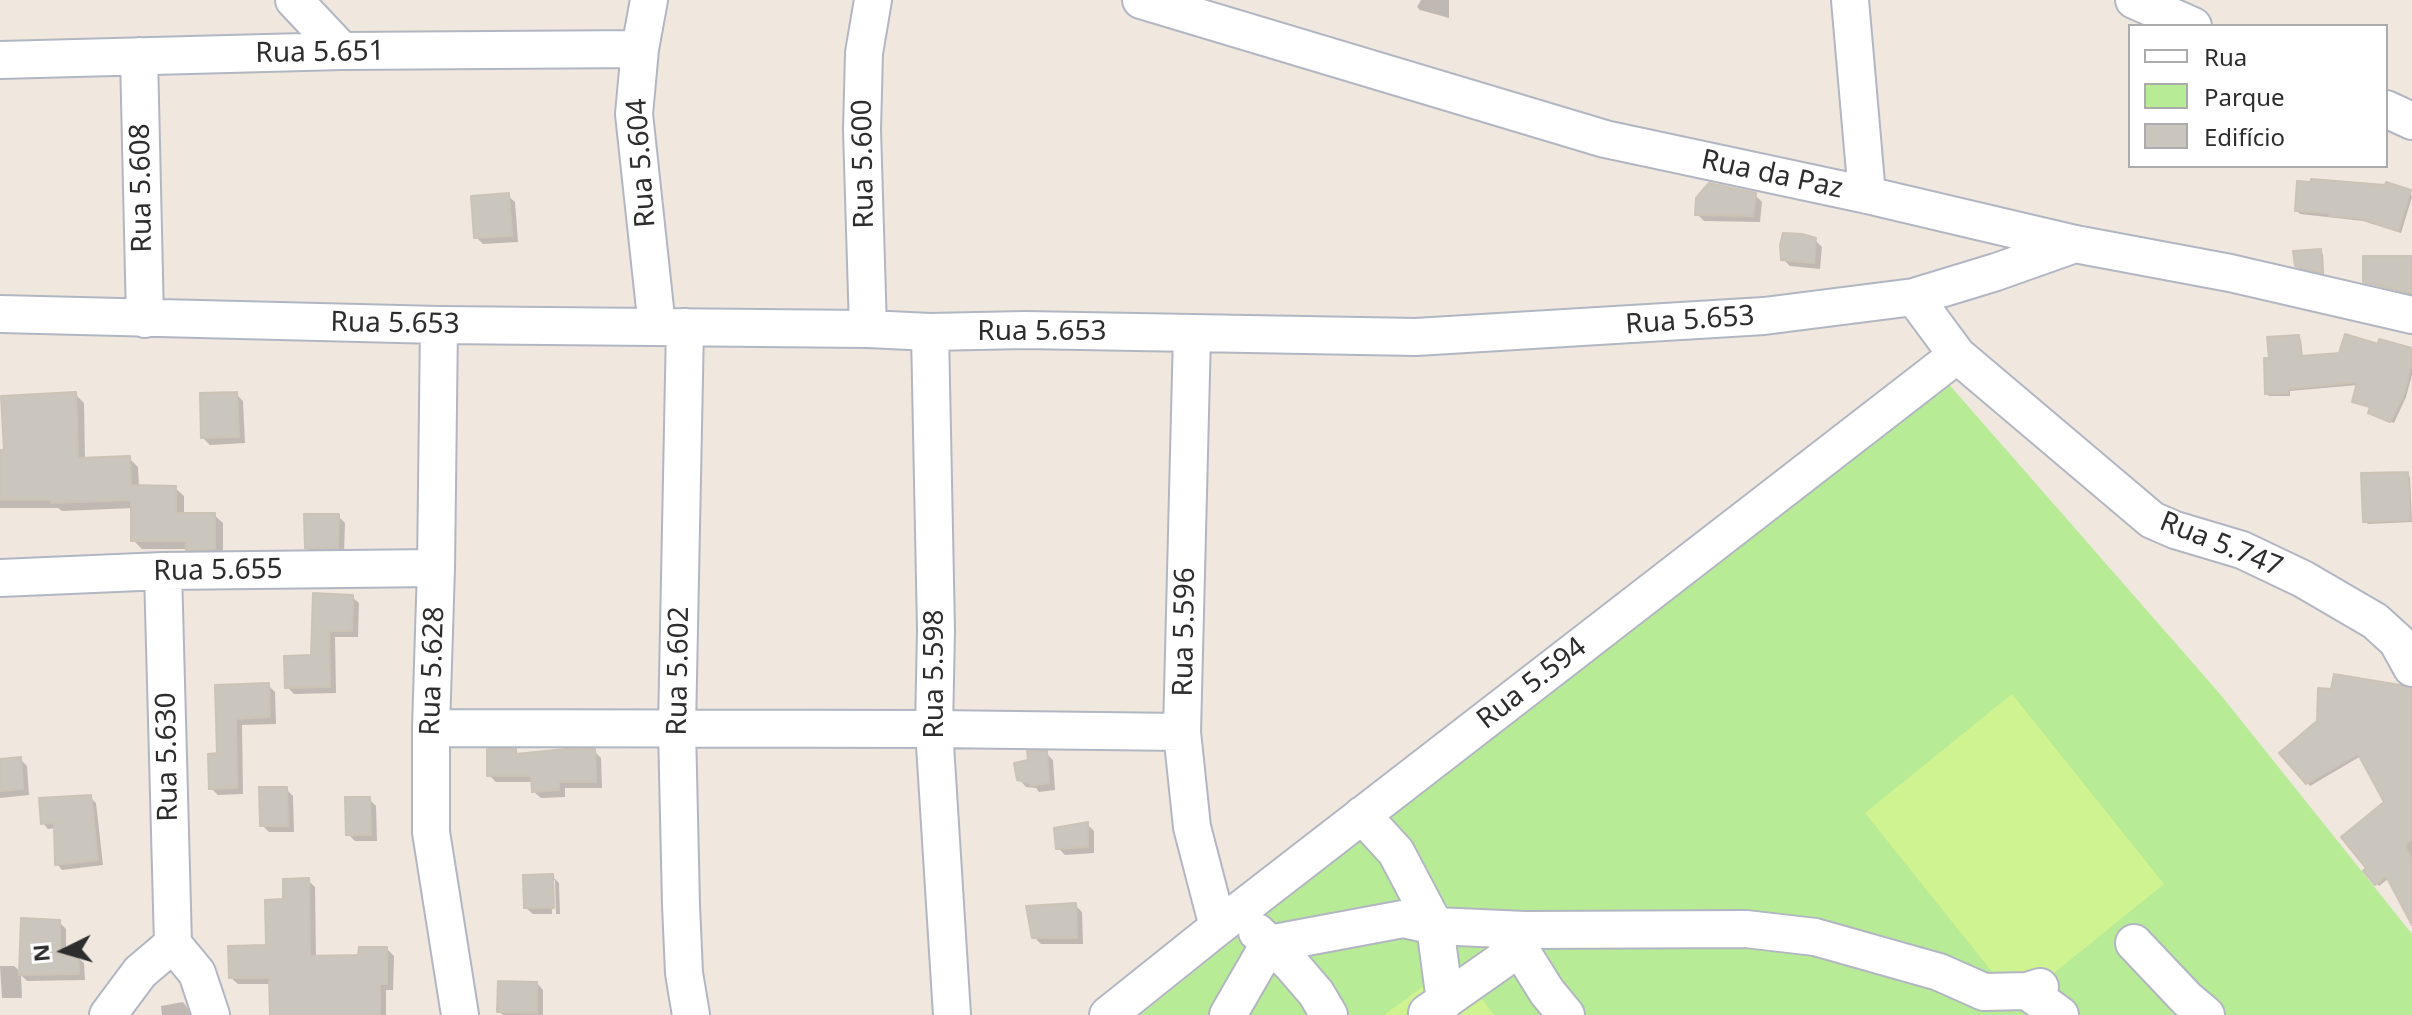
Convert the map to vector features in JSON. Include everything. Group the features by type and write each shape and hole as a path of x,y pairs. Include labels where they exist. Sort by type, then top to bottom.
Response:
{"street":[{"path":"294,0 342,51"},
{"name":"Rua 5.604","path":"649,0 640,49 634,114 671,327"},
{"name":"Rua 5.600","path":"868,329 862,130 864,53 873,0"},
{"name":"Rua da Paz","path":"1141,0 1605,139 1867,195 2075,244 2230,273 2412,315"},
{"path":"1850,0 1867,195"},
{"path":"2134,0 2188,24"},
{"name":"Rua 5.651","path":"0,60 342,51 640,49"},
{"name":"Rua 5.608","path":"139,56 145,319"},
{"path":"2388,110 2412,121"},
{"name":"Rua 5.653","path":"0,314 439,325 1416,337 1764,316 1914,297 2075,244"},
{"name":"Rua 5.747","path":"1914,297 1957,355 2152,520 2242,550 2303,579 2375,621 2397,641 2412,668"},
{"name":"Rua 5.628","path":"439,325 431,832 460,1015"},
{"name":"Rua 5.602","path":"671,327 681,905 684,973 691,1015"},
{"name":"Rua 5.598","path":"930,332 936,630 934,729 952,1015"},
{"name":"Rua 5.596","path":"1192,334 1182,732 1192,827 1227,920"},
{"name":"Rua 5.594","path":"1108,1015 1957,355"},
{"name":"Rua 5.655","path":"0,578 163,571 436,568"},
{"name":"Rua 5.630","path":"163,571 173,944"},
{"path":"431,728 1182,732"},
{"path":"1362,815 1396,852 1435,926 1435,1008"},
{"path":"1228,1015 1269,944 1403,919 1521,937 1746,929 1815,937 1939,972 1984,992 2038,1002"},
{"path":"1227,920 1269,944 1316,993 1329,1015"},
{"path":"1435,1008 1511,954 1521,937"},
{"path":"1521,937 1547,992 1566,1015"},
{"path":"2134,943 2206,1015"},
{"path":"108,1015 140,972 173,944 197,973 211,1015"}],"green space":[{"path":"1939,373 2220,694 2412,934 2412,1015 1140,1015"},
{"path":"2012,694 2164,884 2017,1003 1865,813"},
{"path":"1455,963 1494,1015 1384,1015"}],"building":[{"path":"2311,179 2385,185 2386,182 2411,190 2398,231 2358,218 2295,211 2297,181 2311,182"},
{"path":"1709,183 1756,193 1753,216 1695,215 1696,198"},
{"path":"509,193 512,236 474,238 471,196"},
{"path":"1783,233 1816,238 1814,263 1781,260"},
{"path":"2321,249 2322,273 2295,266 2293,251"},
{"path":"2363,256 2412,256 2412,293 2363,282"},
{"path":"2345,334 2378,344 2379,339 2412,348 2412,363 2404,394 2390,422 2368,413 2370,407 2352,402 2357,382 2265,394 2264,358 2269,358 2267,337 2299,335 2301,356 2339,353"},
{"path":"76,392 78,458 130,456 131,485 176,486 176,513 215,513 215,549 186,550 186,541 131,541 131,500 51,503 51,500 0,500 0,450 4,450 1,396"},
{"path":"237,392 239,437 201,438 200,393"},
{"path":"2408,472 2410,520 2363,522 2361,473"},
{"path":"304,514 339,514 338,548 305,548"},
{"path":"313,593 353,595 352,631 329,631 330,687 285,688 284,656 311,655"},
{"path":"2334,674 2412,689 2412,838 2405,846 2412,859 2412,925 2386,876 2375,885 2363,871 2366,868 2341,837 2384,802 2358,754 2306,784 2279,753 2317,721 2318,688 2331,689"},
{"path":"269,683 270,717 236,719 237,788 209,789 208,754 217,753 215,685"},
{"path":"487,749 516,749 516,754 595,749 596,782 559,782 559,790 532,792 531,776 487,776"},
{"path":"1027,751 1047,751 1049,783 1030,786 1017,780 1014,763 1028,760"},
{"path":"21,757 23,789 0,791 0,759"},
{"path":"259,787 287,787 288,826 260,826"},
{"path":"91,795 98,860 55,865 54,823 41,824 39,798"},
{"path":"345,797 370,797 371,835 346,835"},
{"path":"1088,822 1088,847 1056,849 1054,828"},
{"path":"553,874 554,908 524,908 523,875"},
{"path":"309,878 310,956 358,955 359,947 387,947 387,984 380,984 380,1015 270,1015 269,978 229,978 228,946 266,945 265,900 283,899 283,879"},
{"path":"1076,903 1077,938 1032,938 1026,906"},
{"path":"21,918 60,920 60,955 78,954 79,974 19,975"},
{"path":"498,981 537,982 537,1013 497,1012"}]}
